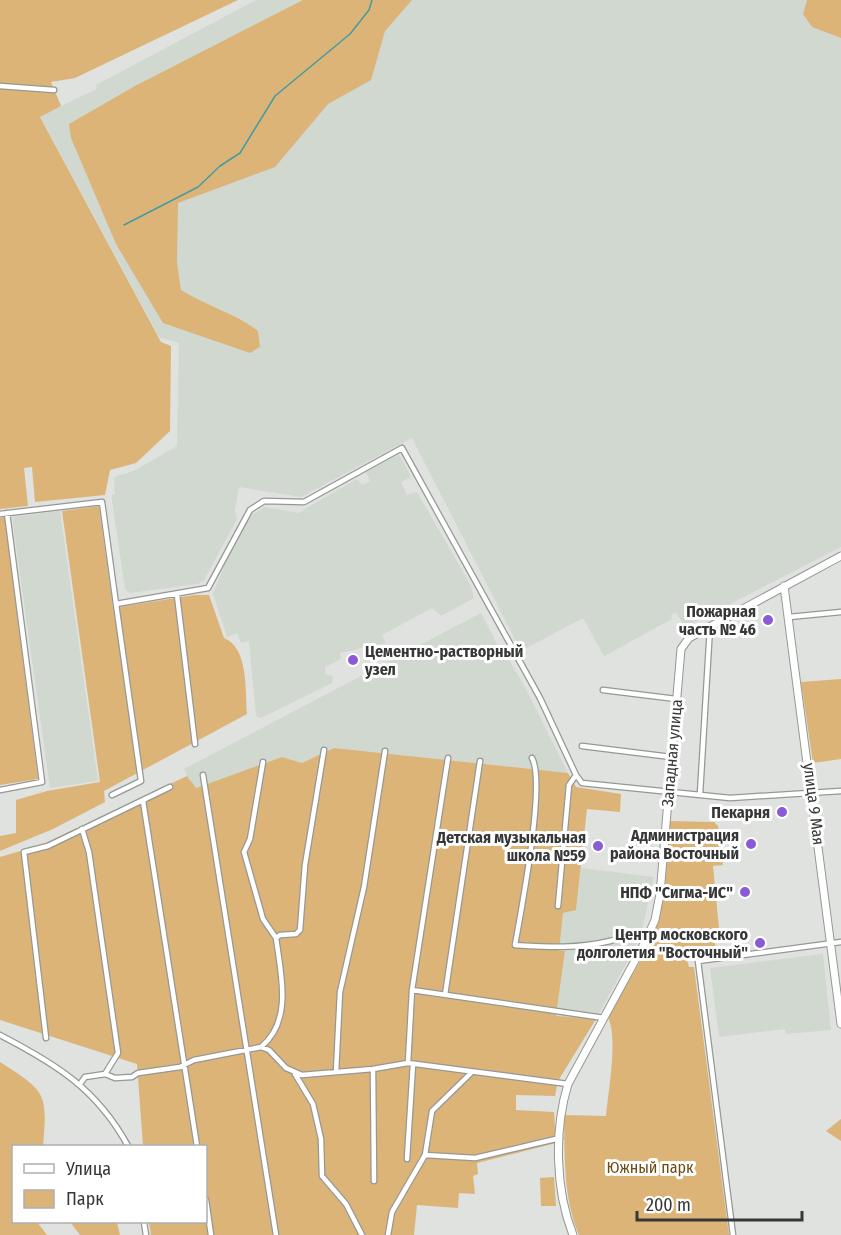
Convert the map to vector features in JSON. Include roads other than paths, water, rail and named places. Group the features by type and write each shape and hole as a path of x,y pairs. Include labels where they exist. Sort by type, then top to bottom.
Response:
{"street":[{"path":"0,86 54,90"},
{"path":"116,604 208,588 250,510 264,501 304,502 402,448 540,698 576,775 582,783 591,786 730,798 841,791"},
{"path":"0,514 102,502 141,781 112,795"},
{"path":"0,789 42,782 8,513"},
{"name":"Западная улица","path":"573,1235 567,1219 562,1190 561,1106 568,1084 646,941 654,920 660,894 681,649 690,638 841,556"},
{"name":"улица 9 Мая","path":"784,585 841,1021"},
{"path":"177,595 195,744"},
{"path":"789,618 841,612"},
{"path":"700,794 710,627"},
{"path":"603,690 676,699"},
{"path":"582,746 671,757"},
{"path":"276,938 280,935 296,934 300,930 305,865 324,750"},
{"path":"336,1072 340,992 364,886 385,751"},
{"path":"407,1158 412,990 448,758"},
{"path":"532,758 537,767 533,818 515,945 569,949 628,935 641,937 646,941"},
{"path":"445,995 480,761"},
{"path":"80,1084 85,1077 105,1074 115,1078 132,1077 138,1073 184,1065 204,1058 248,1051 261,1047 273,1037 283,1009 276,938 263,919 244,852 250,839 263,762"},
{"path":"203,775 276,1235"},
{"path":"558,906 569,785 576,775"},
{"path":"46,1038 24,852 48,846 170,787"},
{"path":"143,801 197,1145"},
{"path":"82,830 89,852 118,1053 105,1074"},
{"path":"733,1235 698,961 841,942"},
{"path":"412,990 604,1018"},
{"path":"0,1035 47,1059 80,1084 100,1102 127,1145"},
{"path":"261,1047 269,1050 295,1074 313,1104 321,1139 322,1176 346,1204 362,1235"},
{"path":"295,1074 373,1069 410,1063 471,1073 568,1084"},
{"path":"373,1069 374,1181"},
{"path":"388,1235 392,1212 425,1155 432,1111 471,1073"},
{"path":"425,1155 475,1158 560,1138"},
{"path":"207,1207 211,1235"}],"waterway":[{"path":"124,225 198,187 220,166 240,153 275,96 350,34 369,10 372,0"}],"place":[{"name":"Пожарная часть № 46","path":"768,620"},
{"name":"Цементно-растворный узел","path":"353,660"},
{"name":"Пекарня","path":"782,812"},
{"name":"Администрация района Восточный","path":"751,844"},
{"name":"Детская музыкальная школа №59","path":"598,846"},
{"name":"НПФ \"Сигма-ИС\"","path":"745,892"},
{"name":"Центр московского долголетия \"Восточный\"","path":"760,943"}],"park label":[{"name":"Южный парк","path":"650,1167"}]}
